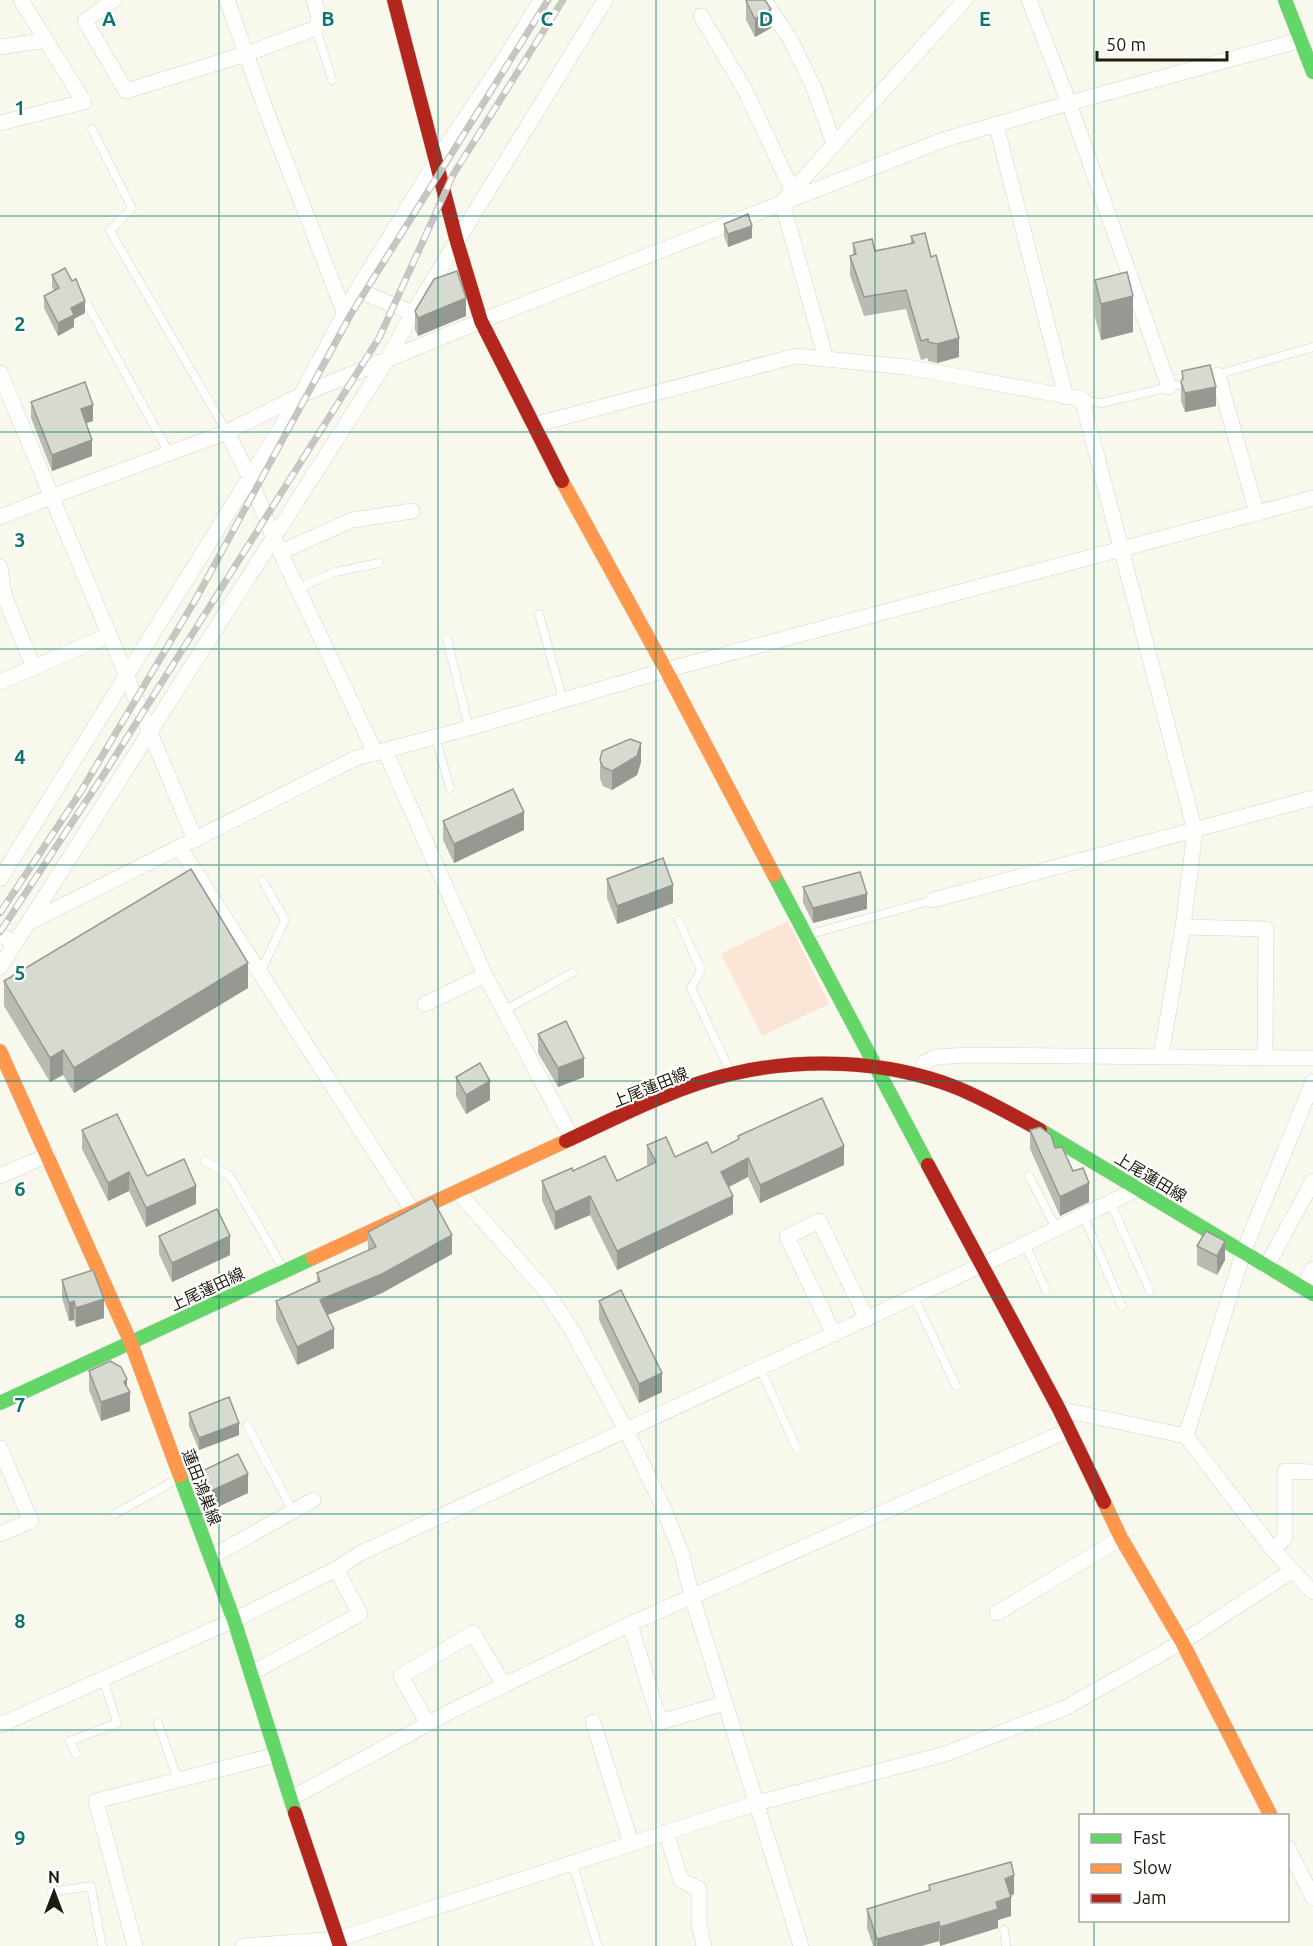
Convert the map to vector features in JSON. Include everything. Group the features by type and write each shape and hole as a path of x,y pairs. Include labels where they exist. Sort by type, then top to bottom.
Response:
{"main road":[{"path":"394,0 457,242 481,321 583,521 666,670 875,1067 1059,1409 1121,1538 1182,1642 1270,1814"},
{"path":"1285,0 1313,72"},
{"name":"蓮田鴻巣線","path":"0,1051 131,1343 234,1620 290,1799 339,1942"},
{"name":"上尾蓮田線","path":"0,1403 685,1088 731,1074 792,1065 831,1064 875,1067 919,1076 982,1098 1139,1188 1308,1291"}],"street":[{"path":"0,123 84,102 21,0"},
{"path":"114,0 85,21 126,91 246,54 316,28 319,18 314,0"},
{"path":"227,0 344,312"},
{"path":"0,879 250,478 301,394 344,312 437,160 541,0"},
{"path":"0,967 148,732 278,545 413,313 605,0"},
{"path":"764,0 795,49 814,88 834,144"},
{"path":"782,202 965,0"},
{"path":"1029,0 1069,103 1169,387"},
{"path":"701,16 745,90 792,190"},
{"path":"0,47 46,40"},
{"path":"0,518 227,432 301,394 943,140 1301,40"},
{"path":"996,124 1074,398 1122,550 1195,831 1183,927 1161,1056"},
{"path":"782,202 826,359"},
{"path":"357,290 413,313"},
{"path":"533,425 796,356 907,367 1074,398"},
{"path":"0,373 5,398 53,496 148,732 195,840"},
{"path":"1213,376 1257,514"},
{"path":"227,432 250,478 297,589 380,752 485,975 572,1138"},
{"path":"28,923 356,758 469,728 666,670 1313,498"},
{"path":"278,545 352,520 412,511"},
{"path":"0,567 4,595 34,668"},
{"path":"0,682 109,635"},
{"path":"933,900 1313,798"},
{"path":"180,848 414,1213"},
{"path":"1183,927 1266,929 1265,1056"},
{"path":"0,934 15,944"},
{"path":"425,1004 485,975"},
{"path":"919,1076 925,1062 936,1057 947,1056 1313,1058"},
{"path":"1186,1436 1243,1253 1313,1082"},
{"path":"0,1176 48,1155"},
{"path":"1266,1267 1313,1180"},
{"path":"0,1725 234,1620 361,1554 914,1297 1139,1188"},
{"path":"458,1192 545,1290 572,1330 626,1430 667,1516 682,1555 692,1597 801,1946"},
{"path":"834,1334 787,1237 819,1221 867,1319"},
{"path":"1308,1291 1313,1269"},
{"path":"1059,1409 1186,1436 1273,1550 1313,1592"},
{"path":"290,1799 428,1724 630,1624 1069,1430"},
{"path":"0,1448 31,1521 0,1534"},
{"path":"1273,1550 1285,1538 1285,1471 1313,1472"},
{"path":"211,1557 313,1500"},
{"path":"997,1613 1121,1538"},
{"path":"252,1673 360,1614 336,1569"},
{"path":"243,1946 339,1942 572,1862 757,1803 945,1754 1065,1708 1182,1642 1292,1571"},
{"path":"630,1624 660,1722 725,1703"},
{"path":"428,1724 401,1676 473,1634 504,1685"},
{"path":"593,1722 631,1843"},
{"path":"135,1946 96,1801 276,1755"},
{"path":"666,1832 681,1880 699,1890 699,1925 704,1946"},
{"path":"1289,1852 1313,1898"}],"lane":[{"path":"316,28 332,80"},
{"path":"92,129 132,208 110,231 227,432"},
{"path":"86,302 169,453"},
{"path":"1213,376 1313,347"},
{"path":"1074,398 1102,403 1198,380"},
{"path":"297,589 335,572 379,563"},
{"path":"539,614 563,700"},
{"path":"447,639 469,728"},
{"path":"435,736 450,788"},
{"path":"260,973 285,920 263,882"},
{"path":"805,935 933,900"},
{"path":"679,921 701,970 691,988 731,1074"},
{"path":"503,1011 572,973"},
{"path":"205,1161 230,1176 285,1272"},
{"path":"1029,1176 1056,1228"},
{"path":"1110,1202 1150,1291"},
{"path":"1083,1215 1122,1306"},
{"path":"1025,1244 1046,1290"},
{"path":"914,1297 956,1386"},
{"path":"760,1368 797,1449"},
{"path":"247,1425 293,1511"},
{"path":"115,1514 181,1477"},
{"path":"76,1754 70,1741 117,1723 103,1679"},
{"path":"158,1723 178,1780"},
{"path":"572,1862 598,1946"},
{"path":"51,1892 91,1886 102,1946"},
{"path":"1004,1930 1006,1946"}],"shaded area":[{"path":"788,921 829,1004 762,1036 721,954"}],"building":[{"path":"765,0 771,9 755,19 746,1"},
{"path":"748,214 752,226 728,234 724,224"},
{"path":"925,233 931,257 936,255 959,338 937,344 928,342 928,339 921,341 906,290 864,297 850,256 856,254 853,243 872,239 875,251 914,243 911,236"},
{"path":"65,268 72,281 76,279 85,301 71,308 74,315 58,323 44,296 59,288 52,275"},
{"path":"457,271 466,298 418,318 415,311 434,279"},
{"path":"1127,272 1133,296 1101,304 1095,280"},
{"path":"1210,365 1216,387 1185,393 1181,382 1182,371"},
{"path":"85,382 93,405 81,409 92,440 52,455 31,402"},
{"path":"630,739 641,743 637,756 612,771 603,767 600,760 602,751"},
{"path":"513,789 524,812 454,844 443,821"},
{"path":"663,858 673,885 617,906 607,879"},
{"path":"191,869 248,963 74,1068 63,1050 50,1058 4,981"},
{"path":"860,872 867,894 813,908 803,887"},
{"path":"566,1021 584,1058 558,1068 538,1034"},
{"path":"480,1063 490,1081 466,1095 456,1077"},
{"path":"822,1098 844,1146 760,1185 748,1158 721,1172 733,1196 617,1251 590,1196 555,1212 542,1181 572,1168 573,1171 605,1156 617,1181 656,1162 647,1145 666,1137 675,1157 707,1142 712,1153 739,1139 738,1136"},
{"path":"117,1114 147,1176 184,1159 196,1186 146,1208 129,1172 108,1183 82,1130"},
{"path":"1040,1127 1051,1135 1055,1148 1062,1147 1073,1171 1083,1168 1089,1183 1060,1197 1030,1130"},
{"path":"432,1198 452,1235 382,1274 320,1300 334,1329 297,1347 276,1301 320,1281 317,1273 376,1247 368,1232"},
{"path":"217,1209 230,1236 172,1263 159,1236"},
{"path":"1206,1231 1225,1241 1217,1256 1197,1246"},
{"path":"93,1270 104,1299 76,1308 74,1301 69,1303 62,1280"},
{"path":"621,1290 662,1373 639,1384 599,1301"},
{"path":"110,1361 121,1367 127,1379 124,1382 130,1392 101,1402 89,1371"},
{"path":"229,1397 239,1423 199,1438 189,1413"},
{"path":"238,1454 248,1474 211,1491 202,1471"},
{"path":"1011,1862 1014,1875 1005,1879 1011,1897 996,1902 998,1909 940,1927 939,1922 877,1939 867,1909 930,1890 929,1885"}],"railway":[{"path":"0,913 80,793 197,597 351,314 548,0"},
{"path":"0,932 104,774 379,338 453,175 563,0"}],"traffic: fast":[{"path":"1285,0 1313,72"},
{"path":"774,875 928,1165"},
{"path":"1040,1130 1313,1294"},
{"path":"0,1403 313,1258"},
{"path":"180,1476 234,1620 295,1813"}],"traffic: slow":[{"path":"562,481 666,670 774,875"},
{"path":"0,1051 131,1343 180,1476"},
{"path":"313,1258 566,1141"},
{"path":"1104,1502 1121,1538 1182,1642 1270,1814"}],"traffic: jam":[{"path":"394,0 457,242 481,321 562,481"},
{"path":"566,1141 647,1103 710,1080 758,1069 815,1064 873,1067 929,1078 977,1097 1040,1130"},
{"path":"928,1165 1059,1409 1104,1502"},
{"path":"295,1813 340,1946"}]}
